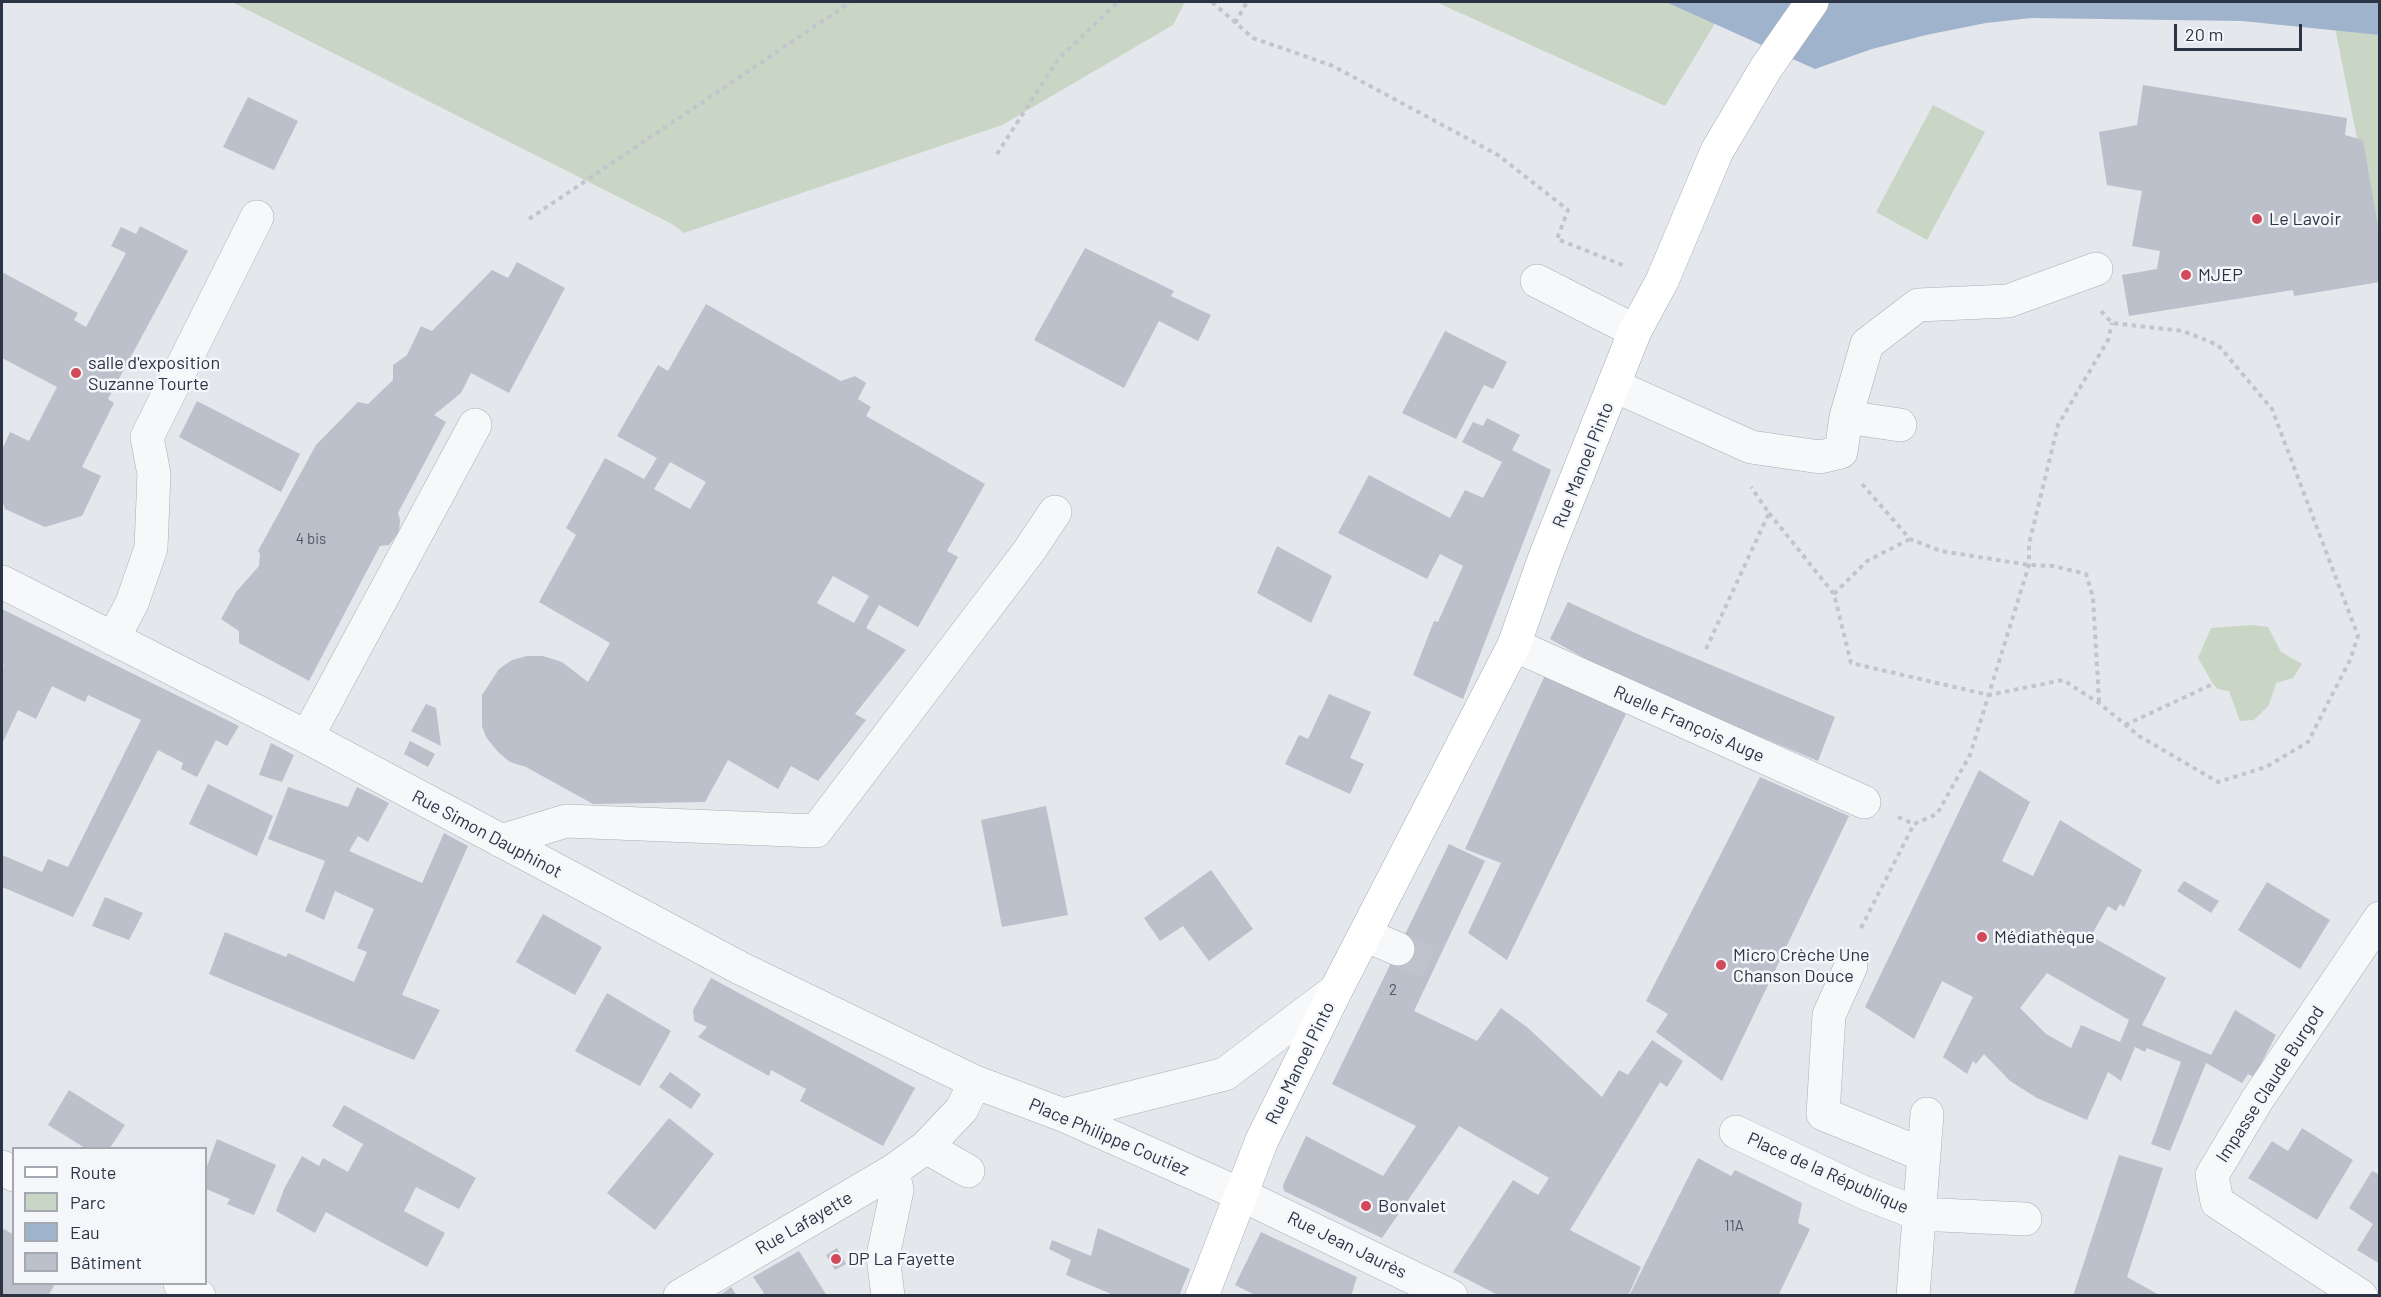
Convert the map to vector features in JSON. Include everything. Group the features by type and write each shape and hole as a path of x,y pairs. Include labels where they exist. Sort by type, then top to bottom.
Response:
{"main road":[{"name":"Rue Manoel Pinto","path":"1202,1296 1262,1140 1336,990 1514,645 1545,557 1635,331 1662,281 1717,151 1766,68 1812,2"}],"street":[{"path":"113,639 132,603 151,548 154,474 147,437 257,217"},
{"path":"1615,386 1751,447 1820,457 1841,452 1846,417 1867,344 1918,305 2008,301 2084,273"},
{"path":"1537,281 1635,331"},
{"path":"1846,417 1900,425"},
{"path":"307,737 475,425"},
{"path":"501,842 566,821 816,831 1029,551 1055,512"},
{"name":"Rue Simon Dauphinot","path":"2,582 307,737 740,968 975,1082"},
{"name":"Ruelle François Auge","path":"1514,645 1864,802"},
{"name":"Impasse Claude Burgod","path":"2361,1296 2217,1202 2212,1175 2257,1100 2379,918"},
{"path":"1365,935 1398,949"},
{"path":"1851,966 1829,1015 1823,1114 1924,1155"},
{"path":"1063,1115 1226,1074 1336,990"},
{"name":"Place Philippe Coutiez","path":"975,1082 1063,1115 1242,1195"},
{"name":"Rue Lafayette","path":"680,1296 893,1171 926,1147 962,1109 975,1082"},
{"name":"Place de la République","path":"1913,1296 1927,1114"},
{"name":"Place de la République","path":"1737,1132 1865,1193 1919,1214 2025,1219"},
{"path":"926,1147 968,1171"},
{"path":"888,1296 883,1256 897,1190 893,1171"},
{"name":"Rue Jean Jaurès","path":"1242,1195 1451,1296"},
{"path":"182,1285 199,1296"}],"path":[{"path":"529,219 851,2"},
{"path":"997,154 1058,59 1118,2"},
{"path":"1212,2 1252,38 1333,66 1498,155 1569,210 1557,239 1662,281"},
{"path":"1235,23 1247,2"},
{"path":"1851,966 1850,949 1914,824 1937,814 1970,754 2029,565 2029,544 2058,425 2108,340 2112,323 2084,273"},
{"path":"1749,485 1834,594 1851,663 1989,695 2063,680 2099,703 2139,736 2218,782 2266,767 2308,742 2350,660 2358,636 2272,409 2218,345 2183,331 2112,323"},
{"path":"1841,452 1857,479 1910,539 1941,551 2029,565 2053,566 2086,574 2093,597 2099,703"},
{"path":"1706,649 1769,513"},
{"path":"1834,594 1867,561 1910,539"},
{"path":"2125,725 2213,684"}],"green space":[{"path":"232,2 1185,2 1173,25 1002,125 684,233 672,224"},
{"path":"1436,2 1728,2 1665,106"},
{"path":"2330,2 2379,2 2379,250"},
{"path":"1933,105 1985,132 1927,240 1876,212"},
{"path":"2253,625 2268,627 2281,652 2302,664 2293,678 2276,683 2269,705 2254,720 2240,721 2229,691 2218,689 2213,684 2198,658 2211,628"}],"water":[{"path":"1666,2 2379,2 2380,35 2242,21 2031,18 1986,23 1926,35 1872,49 1815,69"}],"building":[{"name":"Le Lavoir","path":"2143,85 2347,118 2345,135 2363,140 2380,238 2380,282 2294,296 2293,290 2129,316 2122,275 2157,269 2160,251 2132,246 2142,191 2107,185 2099,132 2137,125"},
{"path":"248,97 298,121 274,170 223,147"},
{"name":"salle d'exposition Suzanne Tourte","path":"140,226 188,251 108,399 114,403 82,467 101,476 82,516 45,527 5,509 2,500 2,450 10,432 29,441 57,387 2,358 2,272 78,313 74,320 86,327 126,253 111,246 121,227 136,234"},
{"path":"1085,248 1174,291 1171,296 1211,315 1198,341 1159,321 1124,388 1034,340"},
{"path":"517,262 565,288 509,393 471,373 461,393 434,415 446,422 398,513 399,532 389,545 380,546 309,681 239,643 239,631 221,619 236,592 259,566 258,551 316,445 358,402 368,404 393,380 393,365 407,355 421,326 432,331 492,270 508,278"},
{"path":"706,304 841,381 855,376 866,383 858,399 871,407 866,416 985,484 947,551 958,557 918,627 879,605 866,628 906,650 855,714 866,720 818,781 791,766 778,789 728,760 705,802 593,804 526,767 510,762 498,752 486,737 482,726 482,695 499,669 512,660 527,656 543,656 562,662 588,682 610,643 539,602 576,535 566,528 605,458 644,479 657,458 617,436 658,365 668,371","holes":["670,462 706,482 690,509 654,489","833,576 869,596 854,623 817,603"]},
{"path":"1445,331 1507,362 1493,389 1484,385 1456,439 1402,413"},
{"path":"197,401 300,454 281,492 179,437"},
{"path":"1487,418 1520,435 1512,450 1551,470 1463,699 1413,675 1434,621 1438,622 1463,566 1440,554 1427,579 1338,533 1369,475 1450,518 1465,490 1483,498 1502,462 1462,442 1473,422 1483,426"},
{"path":"1277,546 1332,576 1311,623 1257,593"},
{"path":"1568,602 1642,636 1835,717 1818,761 1620,678 1550,639"},
{"path":"2,609 239,726 227,746 216,740 197,777 181,769 183,763 158,750 73,917 2,887 2,855 42,872 48,859 68,867 141,720 88,695 85,702 52,686 36,719 18,710 2,744 2,671 4,665 2,664"},
{"path":"1545,675 1626,714 1507,960 1468,933 1501,863 1465,849"},
{"path":"1329,694 1371,712 1350,758 1364,764 1350,794 1285,764 1299,735 1308,739"},
{"path":"426,704 436,708 441,746 411,731"},
{"path":"410,741 435,754 428,767 404,754"},
{"path":"271,743 294,755 282,782 259,775"},
{"name":"Médiathèque","path":"1979,770 2030,802 2002,861 2033,876 2060,820 2142,870 2124,907 2120,904 2116,911 2108,906 2091,936 2166,978 2142,1025 2211,1055 2235,1010 2276,1035 2254,1077 2248,1074 2242,1083 2206,1063 2170,1151 2151,1144 2181,1062 2147,1048 2145,1052 2135,1047 2121,1081 2108,1072 2087,1120 2037,1098 2010,1081 1984,1054 1976,1064 1973,1061 1967,1074 1943,1057 1973,997 1942,981 1914,1039 1865,1007","holes":["2047,973 2129,1020 2120,1042 2081,1025 2071,1048 2046,1034 2020,1008"]},
{"name":"Micro Crèche Une Chanson Douce","path":"1760,777 1849,816 1722,1081 1656,1032 1668,1014 1646,1001"},
{"path":"208,784 273,816 257,856 189,824"},
{"path":"288,787 348,807 357,787 389,803 368,842 358,836 349,851 422,883 444,833 468,846 402,995 440,1010 414,1060 209,974 225,932 286,957 288,953 354,982 367,952 357,948 374,909 335,891 324,920 305,911 325,861 268,839"},
{"path":"1046,806 1068,915 1002,927 981,820"},
{"path":"1449,844 1485,861 1414,1011 1477,1041 1501,1008 1528,1028 1602,1097 1619,1070 1628,1075 1652,1040 1683,1061 1667,1087 1660,1082 1570,1230 1641,1267 1628,1296 1500,1296 1453,1272 1513,1180 1538,1195 1549,1178 1459,1126 1382,1238 1284,1191 1283,1185 1306,1136 1383,1176 1416,1126 1332,1084"},
{"path":"1211,870 1253,929 1209,961 1183,926 1160,941 1144,918"},
{"path":"2184,881 2219,901 2211,913 2177,891"},
{"path":"2267,882 2330,920 2300,969 2238,930"},
{"path":"105,897 143,913 129,940 92,926"},
{"path":"543,914 602,947 575,995 516,962"},
{"path":"711,978 915,1088 883,1146 800,1101 806,1089 771,1070 769,1076 698,1037 707,1027 694,1021 693,1010"},
{"path":"607,993 671,1031 640,1086 575,1051"},
{"path":"670,1072 701,1094 691,1109 659,1087"},
{"path":"69,1090 125,1125 111,1147 83,1147 48,1125"},
{"path":"344,1105 476,1178 459,1209 416,1187 404,1211 445,1233 427,1267 326,1212 315,1233 276,1211 284,1189 302,1156 319,1166 323,1158 348,1172 363,1144 332,1126"},
{"path":"669,1118 714,1154 655,1230 607,1193"},
{"path":"2302,1128 2353,1160 2317,1220 2248,1178 2272,1141 2288,1151"},
{"path":"217,1139 276,1165 254,1215 227,1204 230,1199 207,1189 207,1166"},
{"path":"2119,1155 2163,1168 2127,1277 2161,1296 2073,1296"},
{"path":"1698,1158 1731,1176 1735,1170 1802,1203 1798,1223 1810,1229 1778,1296 1629,1296"},
{"path":"2372,1171 2380,1175 2380,1264 2357,1250 2373,1224 2349,1208"},
{"path":"1098,1228 1190,1269 1179,1296 1116,1296 1066,1275 1071,1260 1049,1249 1052,1240 1091,1256"},
{"path":"4,1229 12,1234 12,1285 54,1285 48,1296 2,1296 2,1233"},
{"path":"1261,1232 1357,1277 1351,1296 1257,1296 1235,1285"},
{"name":"DP La Fayette","path":"837,1248 846,1264 835,1270 826,1255"},
{"path":"799,1251 827,1296 759,1296 764,1293 753,1277"},
{"path":"731,1287 737,1296 719,1296"}],"tunnel":[{"path":"1398,949 1435,966"}],"place":[{"name":"Le Lavoir","path":"2257,219"},
{"name":"MJEP","path":"2186,275"},
{"name":"salle d'exposition Suzanne Tourte","path":"76,373"},
{"name":"Médiathèque","path":"1982,937"},
{"name":"Micro Crèche Une Chanson Douce","path":"1721,965"},
{"name":"Bonvalet","path":"1366,1206"},
{"name":"DP La Fayette","path":"836,1259"}]}
